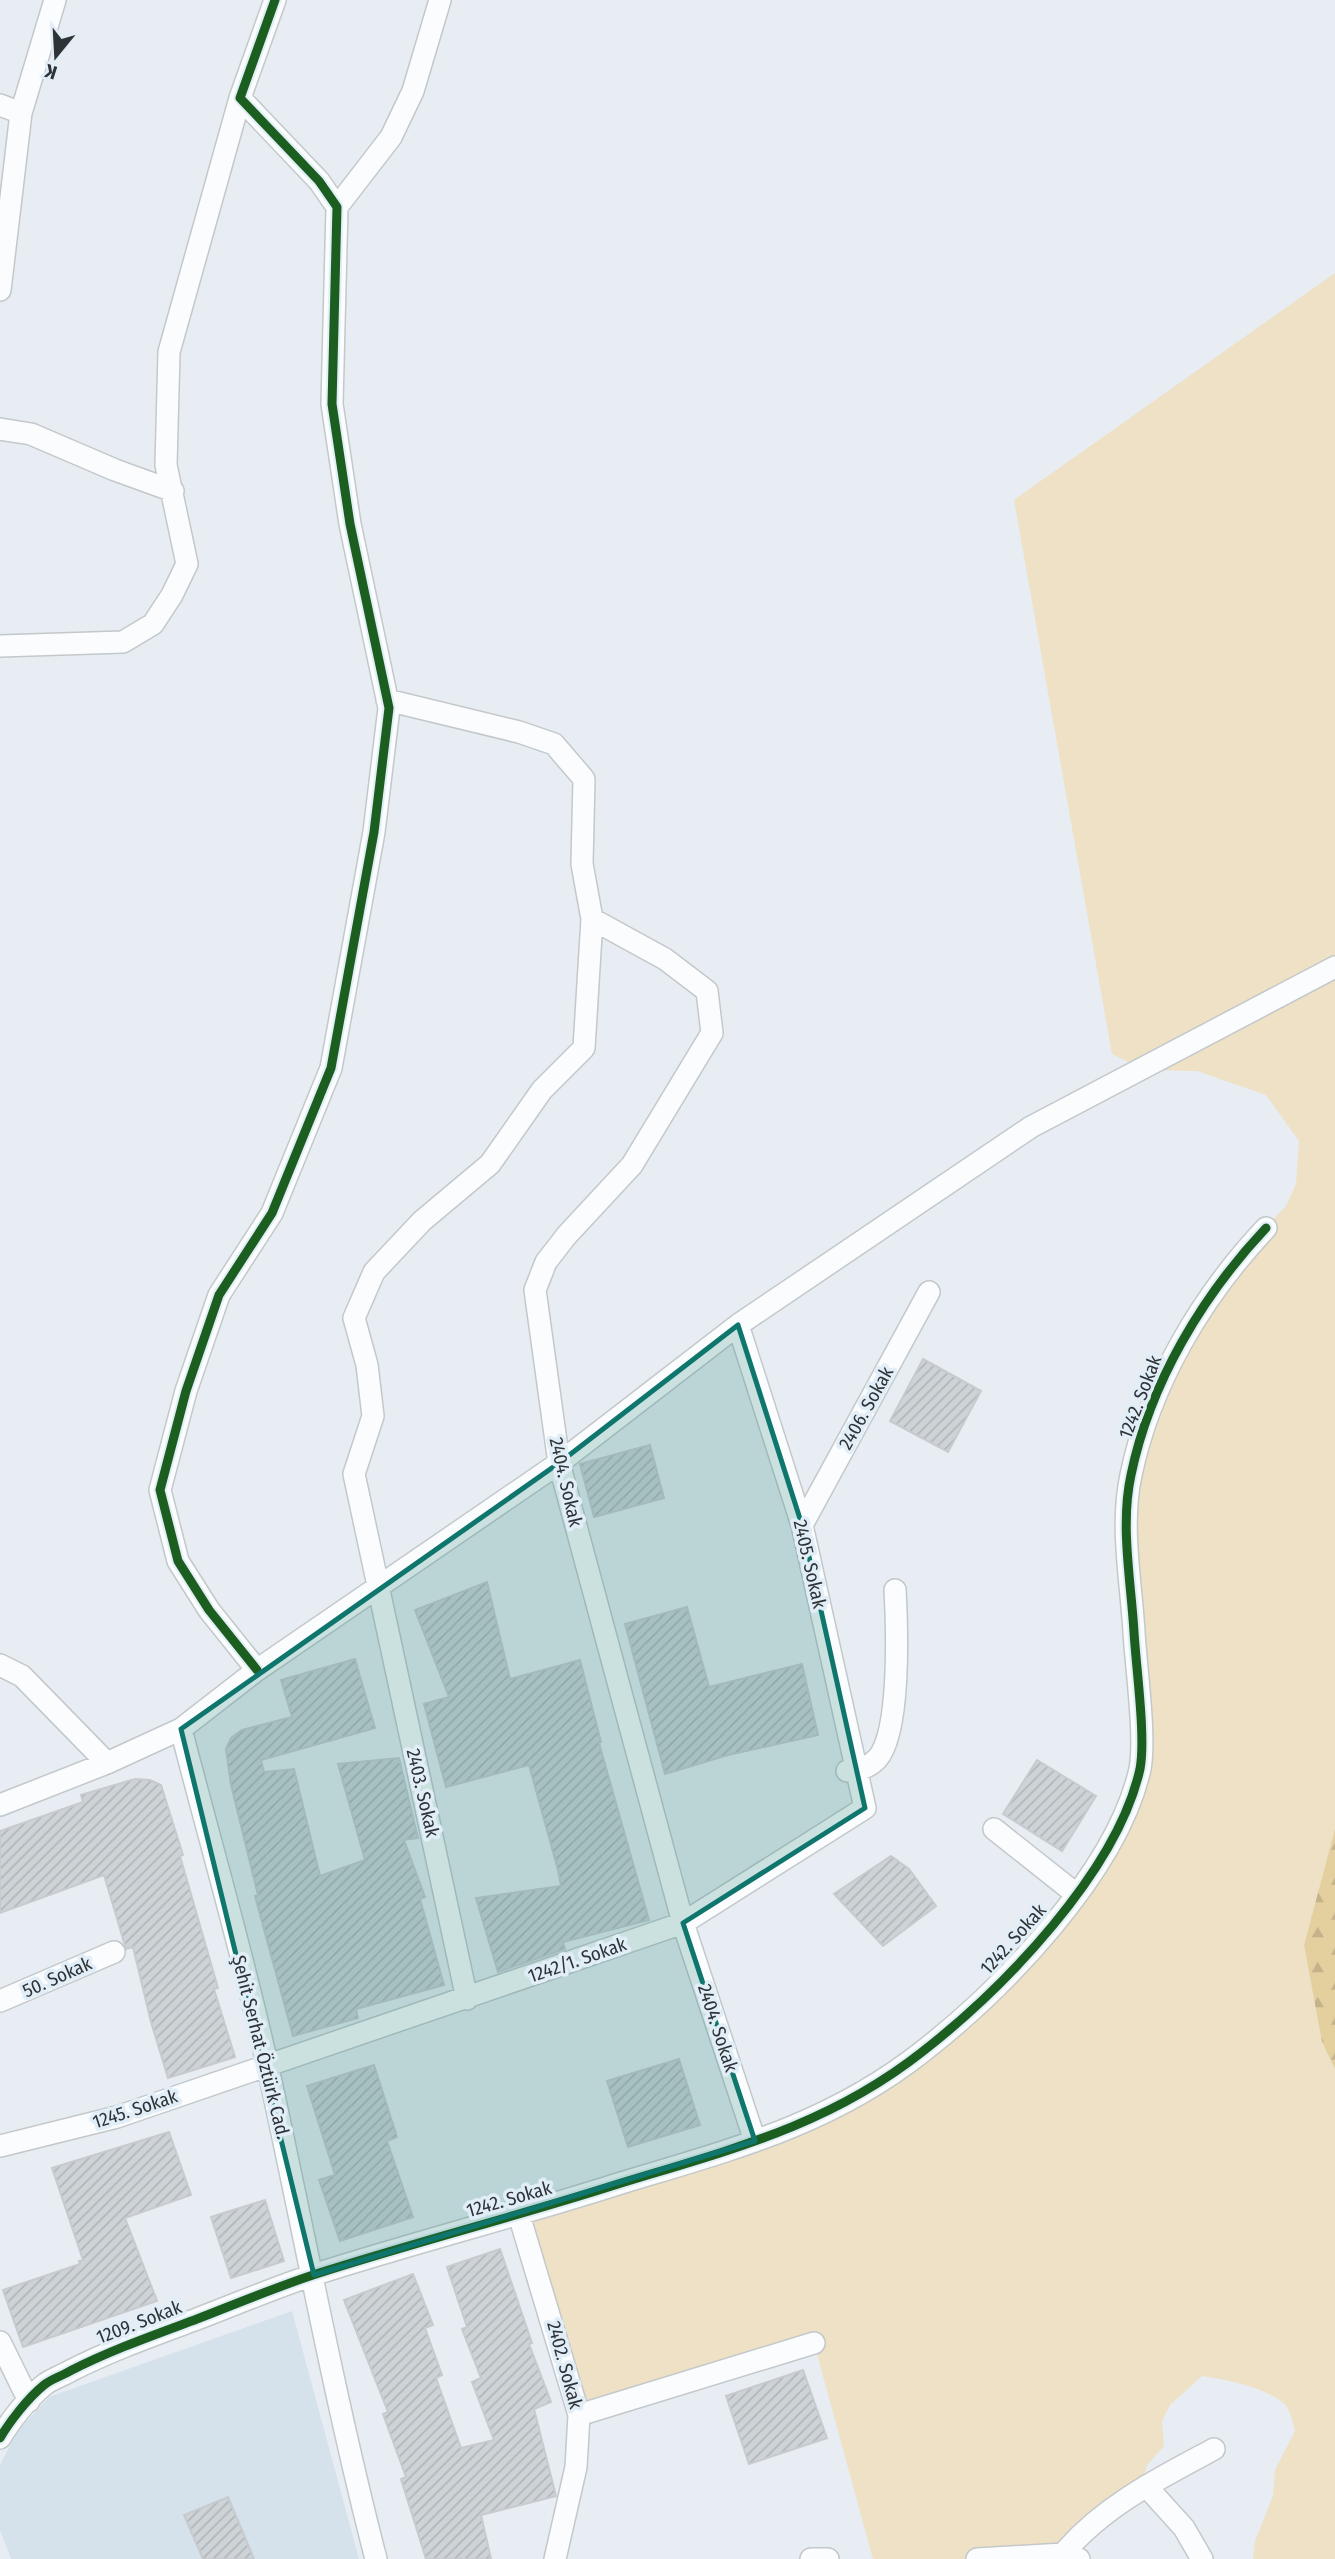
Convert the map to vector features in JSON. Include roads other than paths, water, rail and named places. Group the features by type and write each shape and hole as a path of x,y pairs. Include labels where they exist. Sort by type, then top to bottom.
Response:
{"street":[{"path":"0,290 21,113 55,0"},
{"path":"0,646 123,642 153,624 172,595 187,564 178,532 173,491 166,465 169,352 240,99 275,0"},
{"path":"337,207 391,137 413,91 440,0"},
{"path":"240,99 319,181 337,207 332,404 351,524 387,700 374,832 331,1068 272,1213 219,1295 186,1391 160,1490 178,1561 209,1610 257,1670"},
{"path":"0,105 21,113"},
{"path":"0,429 31,434 115,470 173,491"},
{"name":"2403. Sokak","path":"387,700 519,732 554,744 584,779 582,864 592,919 584,1048 542,1090 490,1164 422,1221 373,1272 354,1318 367,1365 373,1416 354,1474 467,1998"},
{"name":"2404. Sokak","path":"592,919 665,959 707,991 712,1033 632,1165 546,1262 535,1290 559,1463 683,1923 755,2141"},
{"path":"0,1805 181,1729 257,1670 559,1463 738,1325 1031,1127 1335,967"},
{"name":"1242. Sokak","path":"314,2275 519,2215 786,2131 859,2097 920,2054 962,2018 1020,1961 1076,1894 1107,1851 1123,1818 1141,1763 1127,1520 1130,1476 1152,1406 1174,1357 1211,1293 1237,1258 1266,1228"},
{"name":"2406. Sokak","path":"802,1525 929,1292"},
{"name":"2405. Sokak","path":"738,1325 802,1525 865,1808"},
{"path":"848,1771 863,1768 876,1760 889,1734 897,1650 895,1590"},
{"path":"0,1665 22,1676 107,1762"},
{"name":"Şehit Serhat Öztürk Cad.","path":"181,1729 267,2063 314,2275 342,2430 376,2559"},
{"name":"1242/1. Sokak","path":"267,2063 467,1998 683,1923 865,1808"},
{"path":"994,1829 1076,1894"},
{"name":"50. Sokak","path":"0,2001 114,1952"},
{"name":"1245. Sokak","path":"0,2146 117,2117 267,2063"},
{"name":"2402. Sokak","path":"519,2215 579,2415 576,2467 555,2559"},
{"name":"1209. Sokak","path":"0,2438 44,2385 103,2354 314,2275"},
{"path":"579,2415 814,2343"},
{"path":"0,2344 29,2401"},
{"path":"977,2559 1071,2557 1088,2528 1146,2486 1214,2449"},
{"path":"1146,2486 1184,2528 1202,2559"},
{"path":"811,2559 828,2559"}]}
